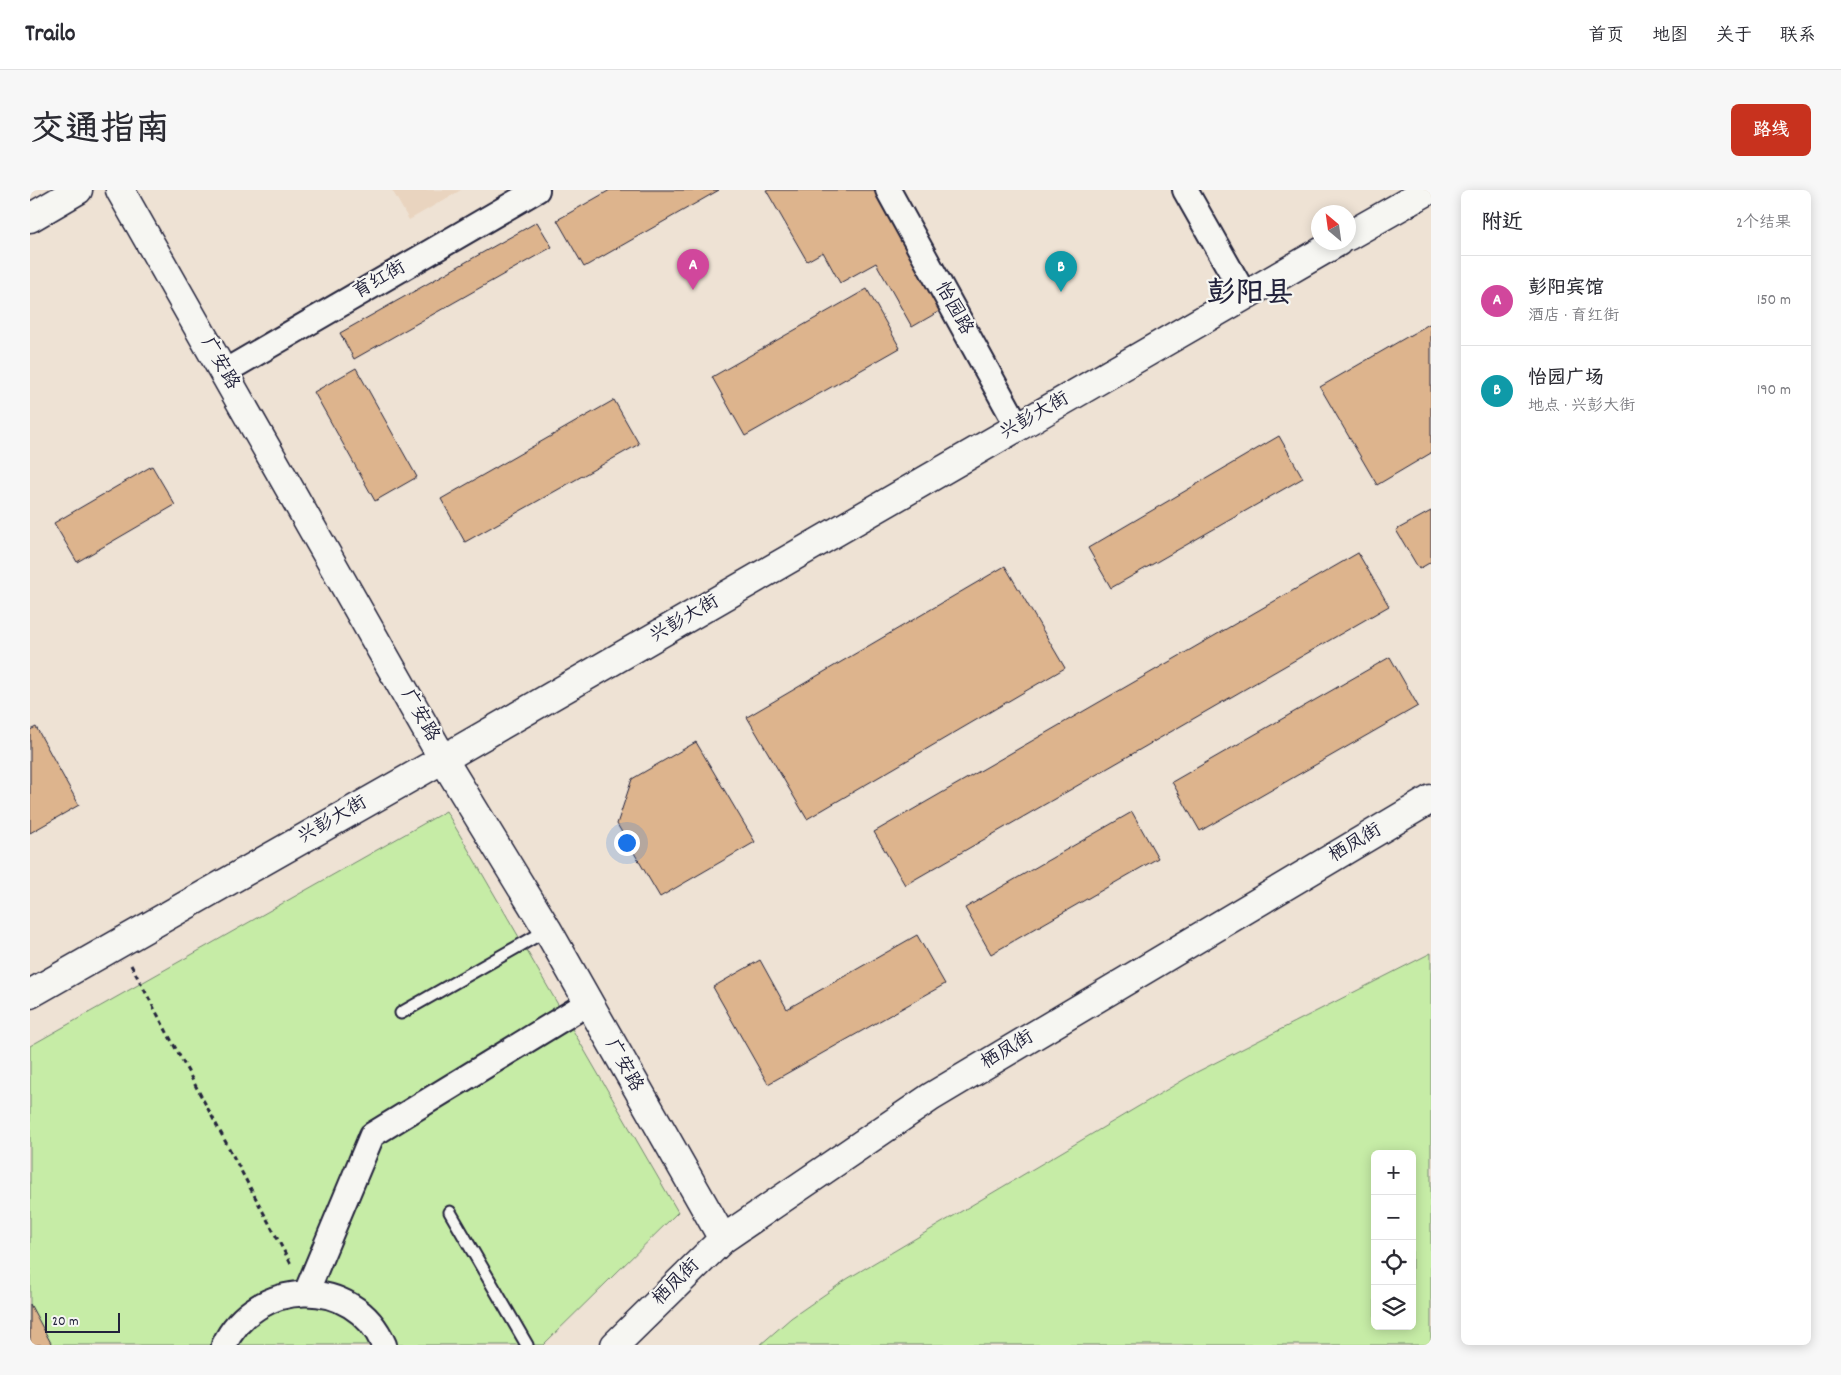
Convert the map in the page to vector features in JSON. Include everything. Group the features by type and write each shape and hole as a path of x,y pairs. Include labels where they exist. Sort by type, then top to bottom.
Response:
{"main road":[{"path":"30,218 78,190"},
{"name":"广安路","path":"120,190 443,759 547,930 722,1239"},
{"path":"1356,231 1428,190"},
{"name":"兴彭大街","path":"30,994 443,759 1324,250"},
{"name":"栖凤街","path":"615,1345 722,1239 931,1097 1431,799"}],"street":[{"name":"育红街","path":"224,372 537,190"},
{"name":"怡园路","path":"888,190 1018,427"},
{"path":"1185,190 1245,296"},
{"path":"306,1293 372,1135 588,1003"},
{"path":"224,1345 240,1320 254,1308 279,1297 306,1293 324,1295 358,1311 371,1324 384,1345"}],"lane":[{"path":"401,1013 547,930"},
{"path":"450,1212 527,1345"}],"path":[{"path":"119,944 306,1293"}],"shaded area":[{"path":"392,190 461,190 409,220"}],"green space":[{"path":"446,811 678,1212 543,1345 30,1345 30,1046"},
{"path":"1431,953 1431,1345 760,1345 791,1318 847,1279 1195,1073"}],"building":[{"path":"610,190 719,190 584,267 557,220"},
{"path":"766,190 878,190 945,308 912,327 876,263 840,283 823,252 807,261"},
{"path":"537,222 552,247 354,359 340,333"},
{"path":"867,289 900,348 745,436 712,377"},
{"path":"1431,323 1431,453 1377,485 1320,387"},
{"path":"356,368 417,477 375,501 314,392"},
{"path":"614,400 639,444 465,542 441,499"},
{"path":"1279,436 1303,478 1111,588 1088,548"},
{"path":"152,466 175,505 77,562 54,523"},
{"path":"1431,511 1431,562 1419,569 1396,530"},
{"path":"1358,553 1389,606 905,885 874,832"},
{"path":"1005,566 1065,668 807,819 747,717"},
{"path":"1390,657 1418,706 1200,831 1172,782"},
{"path":"36,727 79,805 30,833 30,730"},
{"path":"696,742 755,842 660,897 617,824 632,779"},
{"path":"1132,812 1158,858 991,954 965,908"},
{"path":"917,935 945,984 768,1084 713,987 760,960 787,1009"},
{"path":"30,1304 52,1345 30,1345"}],"place":[{"name":"彭阳宾馆","path":"693,290"},
{"name":"怡园广场","path":"1061,292"}],"district":[{"name":"彭阳县","path":"1250,295"}]}
